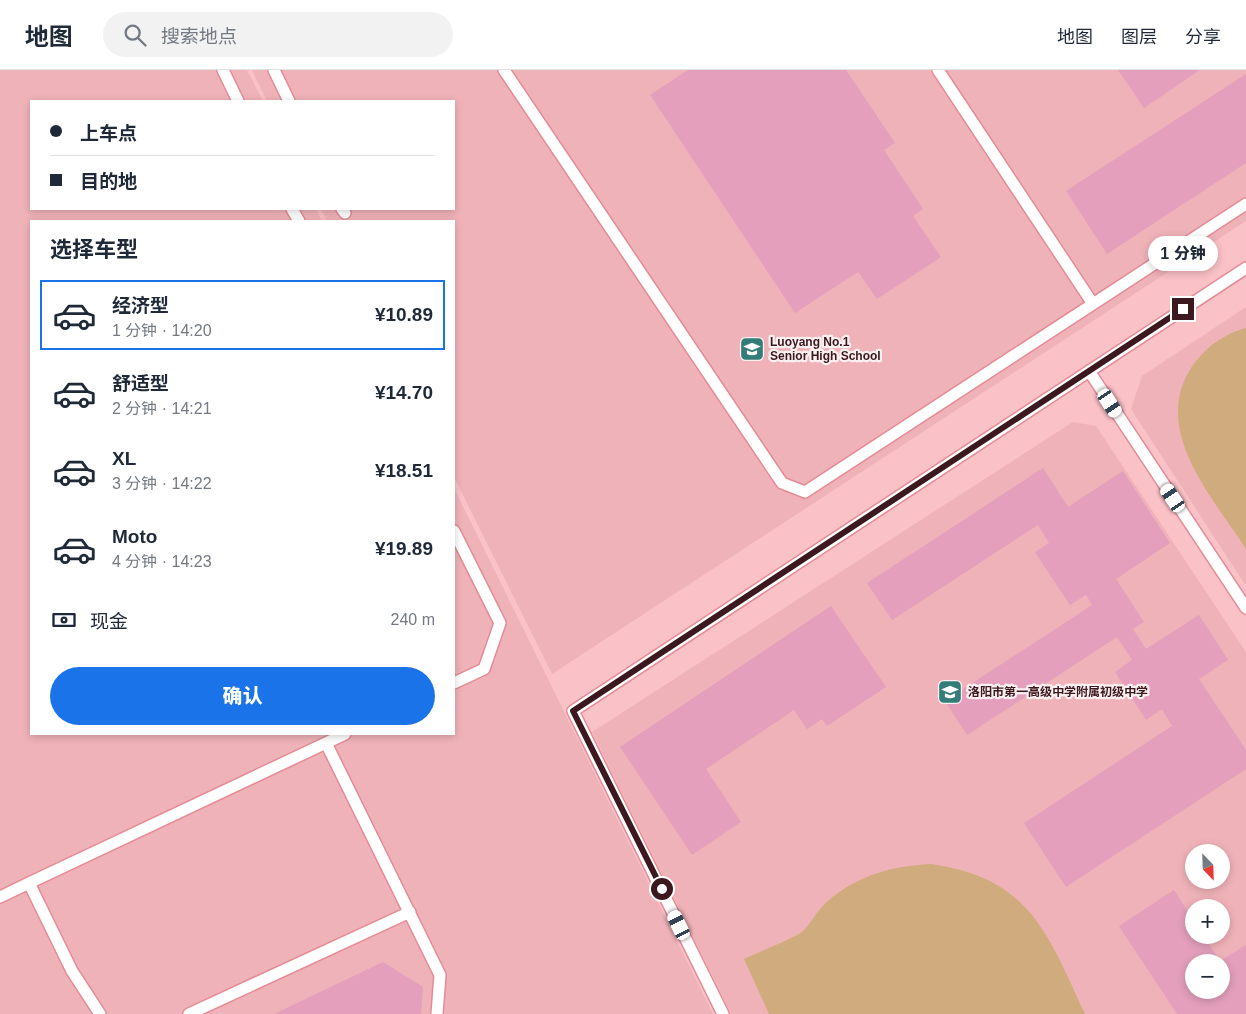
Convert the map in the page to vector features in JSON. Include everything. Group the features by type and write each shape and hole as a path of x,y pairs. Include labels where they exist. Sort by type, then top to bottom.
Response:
{"lane":[{"path":"223,70 238,100"},
{"path":"274,70 289,100"},
{"path":"504,70 782,482 805,492 1246,204"},
{"path":"938,70 1092,304"},
{"path":"723,1014 573,711 1246,268"},
{"path":"1089,372 1246,608"},
{"path":"455,533 500,623 484,669 455,683"},
{"path":"0,897 343,735"},
{"path":"326,743 440,975 437,1014"},
{"path":"29,883 72,972 100,1014"},
{"path":"189,1014 410,912"}],"shaded area":[{"path":"0,70 247,70 262,100 30,100 30,210 316,210 322,220 30,220 30,735 455,735 455,490 713,1014 0,1014"},
{"name":"Luoyang No.1 Senior High School","path":"252,70 1246,70 1246,221 552,674 455,479 455,220 326,220 322,210 455,210 455,100 267,100"},
{"path":"1246,307 1246,586 1131,409 1142,376"},
{"path":"1246,328 1246,549 1202,483 1190,459 1181,435 1178,410 1182,385 1196,361 1218,340"},
{"name":"洛阳市第一高级中学附属初级中学","path":"1073,422 1096,426 1246,652 1246,1014 731,1014 592,732"},
{"path":"931,864 964,871 991,882 1013,896 1031,914 1046,935 1085,1014 769,1014 744,959 799,934 808,926 819,910 833,897 858,881 901,867"}],"building":[{"path":"688,70 846,70 895,143 884,150 923,209 913,216 941,257 877,299 858,272 795,313 650,95"},
{"path":"1118,70 1200,70 1144,108"},
{"path":"1246,74 1246,163 1107,254 1066,191"},
{"path":"1043,468 1068,507 1123,471 1170,543 1116,579 1144,622 1133,629 1146,649 1199,615 1228,660 1199,679 1246,750 1246,769 1066,887 1024,823 1172,726 1162,709 1146,720 1115,672 1132,660 1117,637 967,735 945,701 1092,605 1086,595 1070,605 1035,552 1049,543 1038,525 892,620 867,583"},
{"path":"831,606 886,687 827,726 822,719 807,729 794,710 706,769 741,822 692,855 620,747"},
{"path":"1174,890 1185,907 1185,944 1209,944 1215,954 1185,954 1185,999 1230,999 1230,955 1246,945 1246,1014 1177,1014 1119,926"},
{"path":"383,962 423,987 421,1014 274,1014"}],"place":[{"name":"Luoyang No.1 Senior High School","path":"752,349"},
{"name":"洛阳市第一高级中学附属初级中学","path":"950,692"}],"route":[{"path":"662,889 573,711 1183,309"}]}
